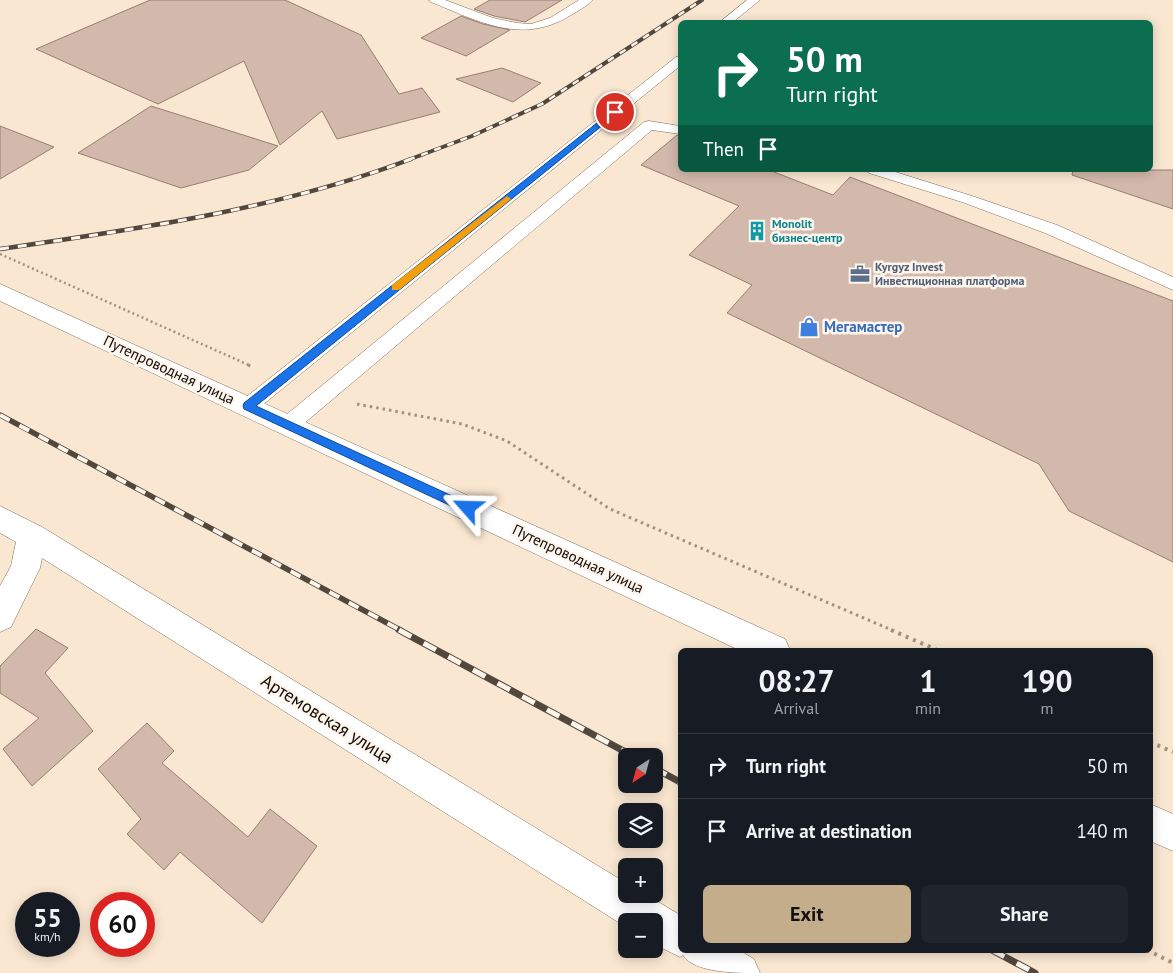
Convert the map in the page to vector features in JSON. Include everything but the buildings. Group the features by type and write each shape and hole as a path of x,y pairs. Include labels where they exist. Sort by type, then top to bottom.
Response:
{"main road":[{"name":"Путепроводная улица","path":"0,292 770,648"},
{"name":"Артемовская улица","path":"0,518 32,536 639,913"},
{"path":"0,617 24,568 32,536"},
{"path":"1153,823 1173,833"},
{"name":"Артемовская улица","path":"663,928 678,936"},
{"path":"706,953 740,973"}],"lane":[{"path":"435,0 495,22 524,28 544,25 586,0"},
{"path":"729,20 754,0"},
{"path":"248,406 678,62"},
{"path":"288,425 649,125 678,130"},
{"path":"880,172 967,199 1050,229 1173,284"}],"path":[{"path":"0,254 280,380"},
{"path":"320,397 462,424 507,441 610,509 932,648"},
{"path":"1153,743 1173,752"},
{"path":"1153,953 1173,963"}],"railway":[{"path":"408,160 472,136 542,104 702,0"},
{"path":"0,249 104,234 260,204 311,191 411,159"},
{"path":"0,415 402,631"},
{"path":"399,630 618,748"},
{"path":"663,773 678,781"},
{"path":"998,953 1035,973"}],"slow traffic":[{"path":"395,288 507,199"}],"place":[{"name":"Monolit бизнес-центр","path":"757,231"},
{"name":"Kyrgyz Invest Инвестиционная платформа","path":"860,274"},
{"name":"Мегамастер","path":"809,327"}],"route":[{"path":"468,508 248,406 615,112"}]}
